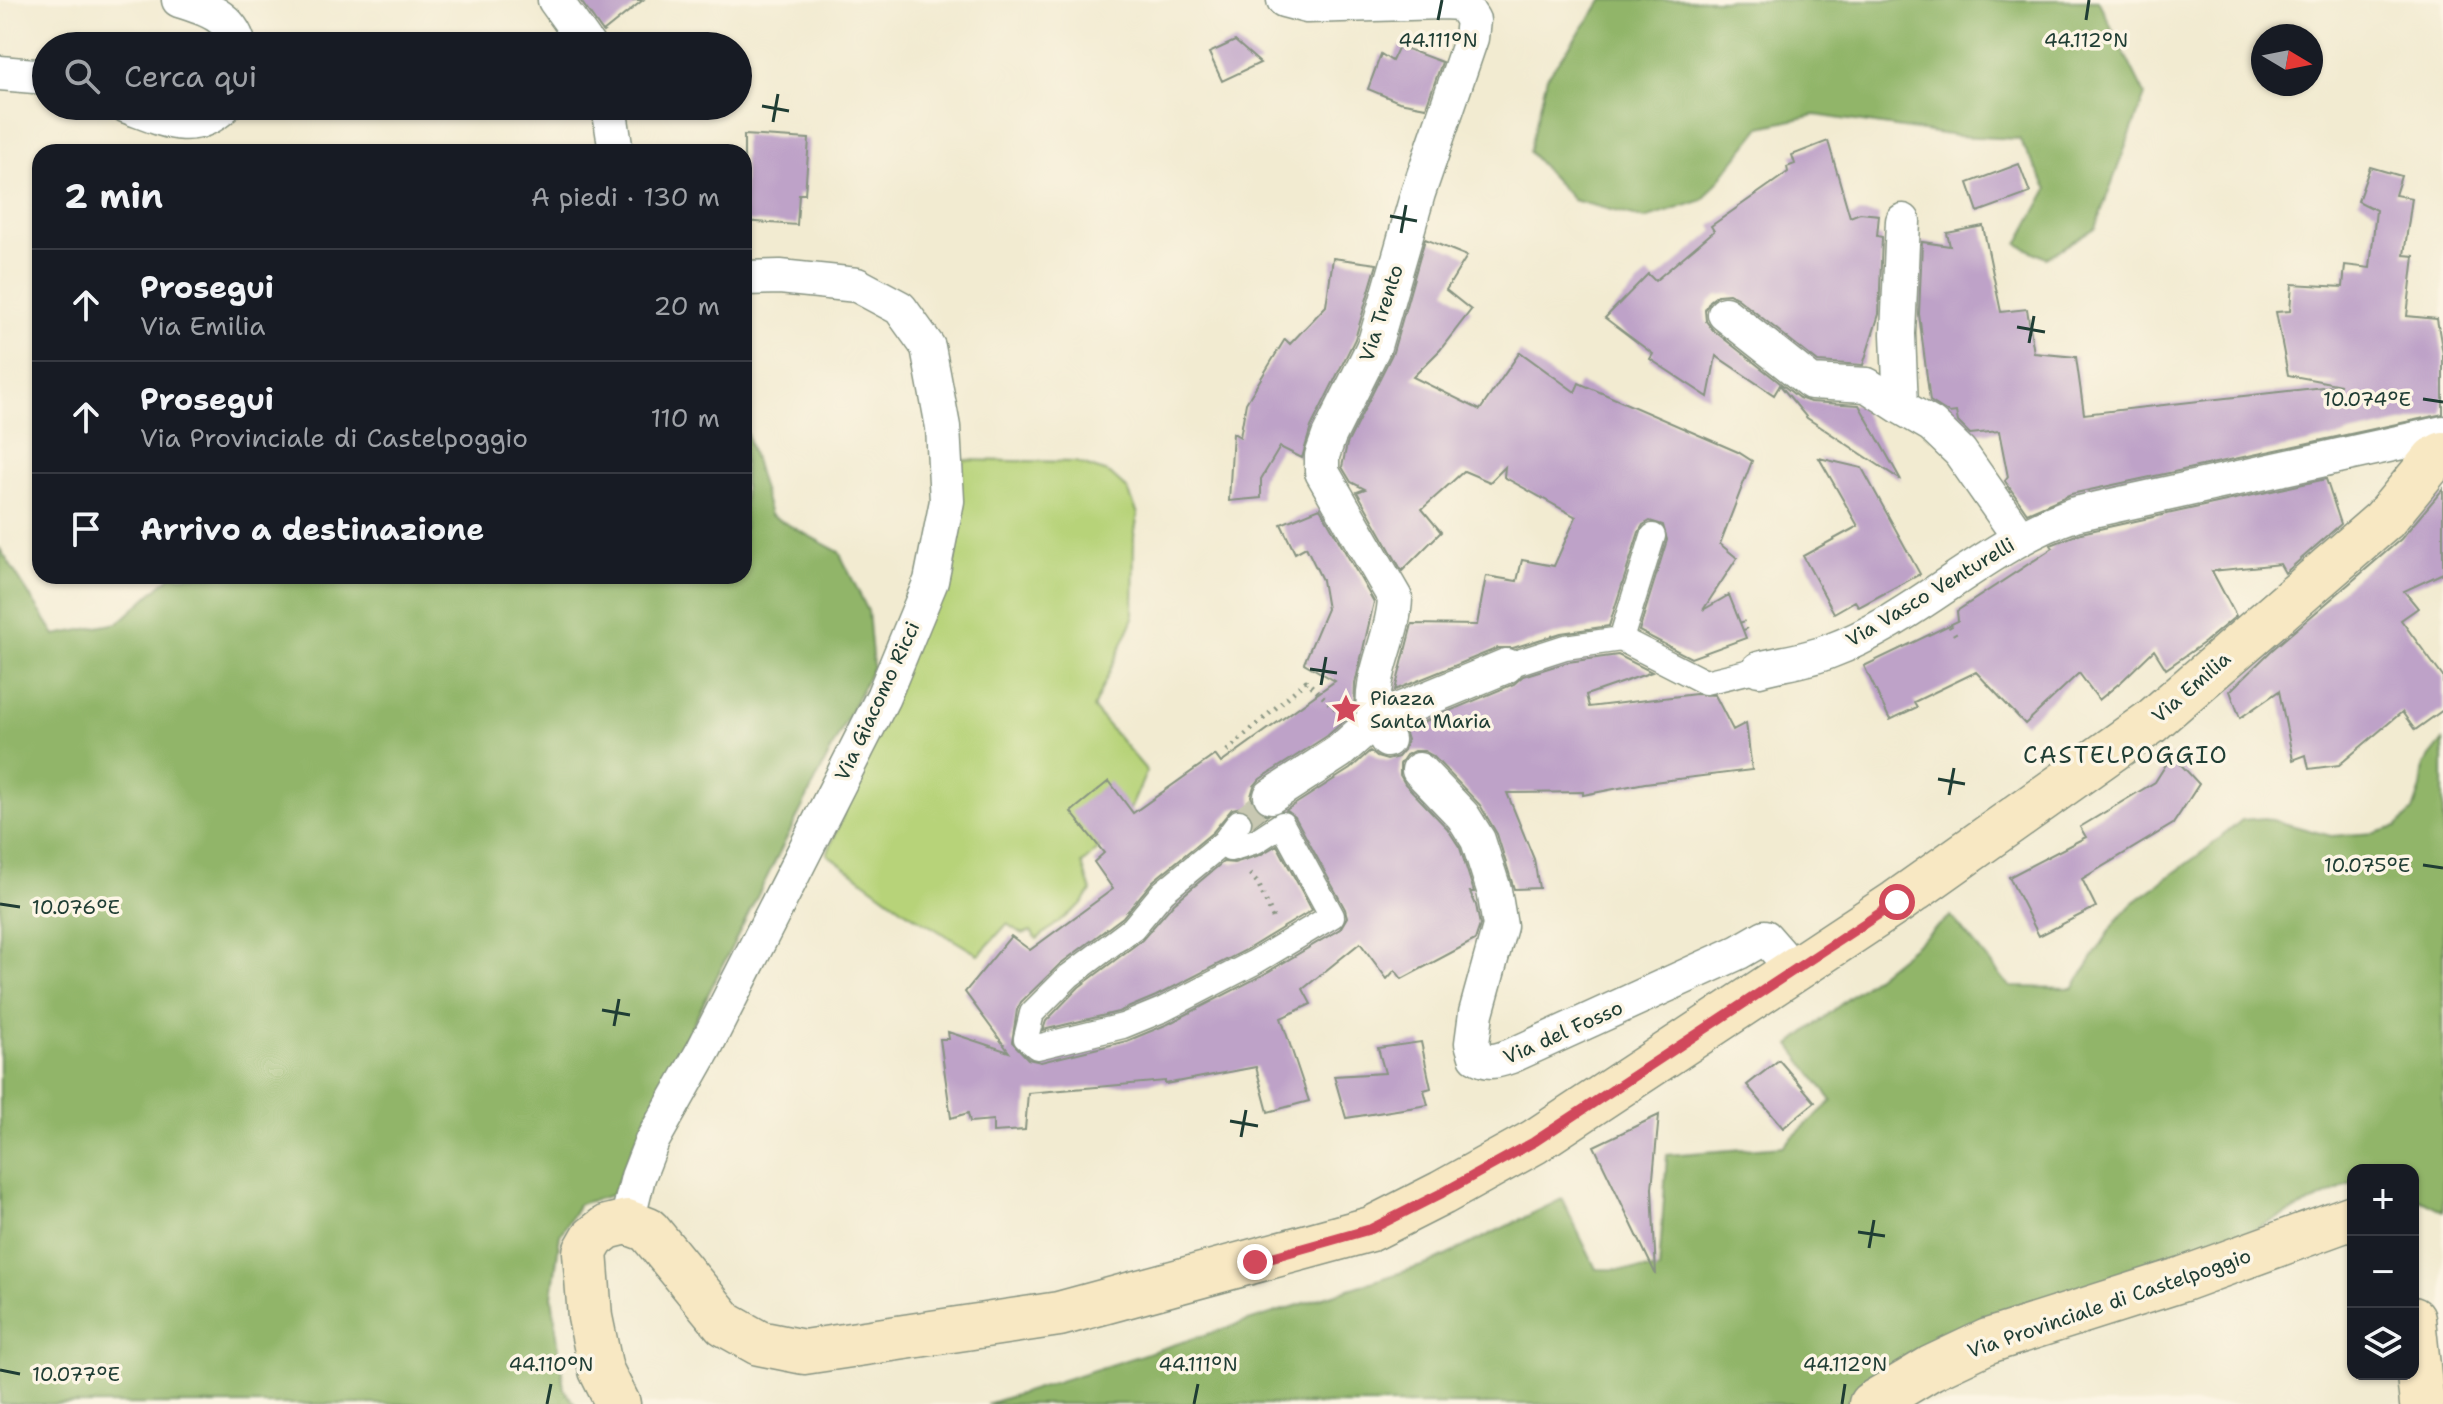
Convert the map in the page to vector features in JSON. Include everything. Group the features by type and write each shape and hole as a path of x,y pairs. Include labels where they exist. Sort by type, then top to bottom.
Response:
{"main road":[{"name":"Via Emilia","path":"1793,969 1897,902 2151,722 2384,520 2434,459 2443,454"},
{"path":"618,1404 601,1370 590,1317 585,1252 593,1238 607,1227 627,1222 648,1230 725,1324 759,1343 804,1352 1059,1314 1371,1229 1534,1142 1793,969"},
{"name":"Via Provinciale di Castelpoggio","path":"1871,1404 1931,1368 1988,1341 2183,1279 2347,1219"},
{"path":"2419,1376 2422,1404"}],"street":[{"path":"179,0 210,9 227,22 232,32"},
{"path":"555,0 578,32"},
{"name":"Via Trento","path":"1284,0 1307,6 1462,3 1473,20 1471,38 1418,193 1374,346 1322,456 1322,472 1395,598 1395,616 1373,717"},
{"path":"0,73 32,76"},
{"path":"165,120 176,124 202,120"},
{"path":"611,120 615,144"},
{"path":"1901,407 1898,334 1903,221"},
{"name":"Via Giacomo Ricci","path":"627,1222 638,1177 652,1141 704,1049 883,697 931,581 947,501 943,427 928,347 900,308 857,285 780,277 752,278"},
{"path":"1725,314 1811,382 1867,385 1932,425 1960,452 2020,538"},
{"name":"Via Vasco Venturelli","path":"1621,639 1705,682 1759,669 1830,651 1842,645 1923,601 2043,525 2075,514 2443,433"},
{"path":"1271,796 1339,752 1373,717 1565,647 1621,639 1653,536"},
{"name":"Via del Fosso","path":"1419,770 1463,816 1478,840 1494,890 1500,926 1476,1013 1472,1043 1476,1056 1484,1061 1511,1056 1739,952 1765,937 1793,969"},
{"path":"1224,842 1230,849 1256,841 1282,824 1332,916 1162,1010 1123,1026 1037,1047 1026,1038 1032,1013 1069,976 1133,928 1163,892 1224,842 1239,822"}],"path":[{"path":"1227,751 1306,681 1373,717"},
{"path":"1246,867 1258,883 1284,945"}],"green space":[{"path":"1603,0 2098,0 2145,95 2095,228 2046,258 2018,244 2048,189 2019,139 1956,136 1815,115 1761,127 1703,200 1645,219 1573,200 1529,152 1547,77"},
{"path":"752,452 770,515 839,552 868,611 873,667 651,1107 612,1195 579,1204 560,1235 552,1296 564,1389 575,1404 0,1404 0,549 55,635 118,623 162,584 752,584"},
{"path":"958,460 1076,462 1110,474 1128,490 1138,514 1134,536 1133,620 1093,708 1147,771 1122,828 1082,864 1091,891 1083,903 1037,939 1031,931 1022,934 1007,924 979,955 907,912 827,854 935,592"},
{"path":"2443,741 2443,1211 2419,1199 2419,1164 2347,1164 2347,1186 1883,1404 987,1404 1431,1263 1562,1199 1596,1269 1659,1270 1667,1155 1783,1146 1832,1101 1790,1045 1951,916 2010,987 2073,988 2117,920 2133,903 2242,820 2265,818 2331,836 2375,833 2396,827 2413,811 2421,788 2424,765"}],"building":[{"path":"580,0 643,0 603,32"},
{"path":"1235,41 1260,63 1222,81 1209,53"},
{"path":"1399,46 1442,62 1426,107 1399,102 1368,89 1381,54 1392,61"},
{"path":"744,135 809,139 805,194 799,194 797,225 752,222 752,144 744,144"},
{"path":"1828,141 1850,217 1860,213 1879,215 1877,236 1882,237 1879,314 1863,365 1818,362 1729,294 1718,295 1710,301 1705,310 1706,321 1713,330 1799,398 1810,402 1859,405 1901,480 1807,418 1780,385 1774,395 1716,356 1708,397 1650,359 1653,354 1605,318 1648,274 1655,281 1714,231 1711,226 1788,172 1787,167 1795,164 1792,155"},
{"path":"2019,164 2030,193 1978,212 1968,183"},
{"path":"2370,167 2401,176 2395,195 2412,198 2404,255 2414,256 2407,316 2437,319 2443,354 2443,414 2071,494 2027,513 2005,481 2008,477 1999,431 1970,434 1958,422 1956,412 1949,413 1930,401 1919,314 1922,242 1950,246 1947,233 1983,226 2001,312 2027,309 2034,353 2076,357 2084,414 2341,385 2288,375 2276,312 2290,311 2292,284 2343,287 2345,265 2370,268 2376,210 2358,201"},
{"path":"1425,239 1467,256 1446,290 1471,310 1440,350 1413,377 1480,410 1520,352 1575,392 1579,383 1738,452 1752,461 1720,544 1737,558 1703,610 1729,595 1746,638 1691,658 1639,631 1667,540 1663,525 1650,521 1639,532 1609,626 1561,633 1513,648 1498,648 1395,690 1412,624 1477,625 1486,576 1517,581 1522,560 1554,566 1576,517 1504,477 1505,467 1490,482 1464,471 1422,509 1441,532 1402,571 1357,492 1365,489 1351,482 1342,467 1347,444 1393,352"},
{"path":"1333,258 1377,264 1355,339 1311,427 1302,458 1280,447 1261,479 1261,498 1229,501 1233,433 1240,437 1246,403 1285,339 1290,344 1326,306"},
{"path":"1819,458 1862,468 1920,574 1859,607 1855,601 1834,613 1803,556 1858,526"},
{"path":"2326,479 2341,524 2285,573 2280,564 2212,571 2236,616 2166,669 2154,650 2099,700 2079,673 2025,724 1976,672 1914,702 1917,707 1890,720 1864,666 1958,621 1957,611 2053,548 2051,545 2081,533"},
{"path":"2443,489 2443,573 2404,591 2418,608 2401,620 2443,677 2443,710 2415,730 2402,712 2339,765 2309,769 2306,755 2293,760 2279,691 2240,718 2230,691 2272,650 2401,539"},
{"path":"1320,508 1374,602 1355,684 1354,712 1327,736 1254,786 1251,796 1254,806 1268,815 1254,825 1249,811 1242,807 1232,809 1213,832 1153,881 1123,917 1060,964 1021,1002 1012,1042 1028,1059 1041,1062 1127,1041 1168,1024 1261,976 1340,929 1347,917 1345,909 1295,817 1286,810 1350,769 1370,751 1387,760 1398,757 1407,740 1404,730 1514,684 1523,676 1568,662 1618,655 1652,672 1586,695 1589,707 1696,694 1715,695 1733,730 1746,723 1752,770 1645,783 1583,795 1583,792 1507,793 1534,859 1539,888 1514,889 1497,834 1480,805 1433,756 1424,751 1414,751 1406,755 1400,764 1400,775 1447,828 1460,848 1474,892 1470,892 1480,925 1475,940 1402,979 1395,970 1387,979 1360,943 1303,989 1311,1004 1281,1018 1309,1101 1268,1112 1256,1067 1165,1084 1165,1081 1028,1093 1025,1130 993,1132 993,1120 970,1122 968,1113 951,1118 940,1039 949,1039 948,1032 1009,1052 965,992 1011,936 1030,950 1113,889 1094,862 1104,853 1071,812 1109,781 1133,813 1215,755 1221,763 1335,681 1304,663 1327,609 1322,580 1306,547 1295,553 1281,524"},
{"path":"2172,755 2199,784 2173,824 2082,879 2096,907 2039,936 2009,877 2086,837 2080,827 2155,782"},
{"path":"1277,845 1312,910 1246,950 1156,996 1118,1012 1043,1030 1046,1021 1079,987 1142,940 1174,903 1223,862 1234,863 1260,855"},
{"path":"1421,1042 1431,1088 1424,1090 1428,1105 1346,1118 1334,1076 1385,1073 1378,1048"},
{"path":"1779,1060 1815,1102 1783,1128 1747,1085"},
{"path":"1659,1115 1652,1188 1656,1275 1594,1146"}],"tunnel":[{"path":"1239,822 1271,796"}],"place":[{"name":"Piazza Santa Maria","path":"1346,709"}],"district":[{"name":"CASTELPOGGIO","path":"2126,755"}],"route":[{"path":"1255,1262 1371,1229 1534,1142 1897,902"}]}
